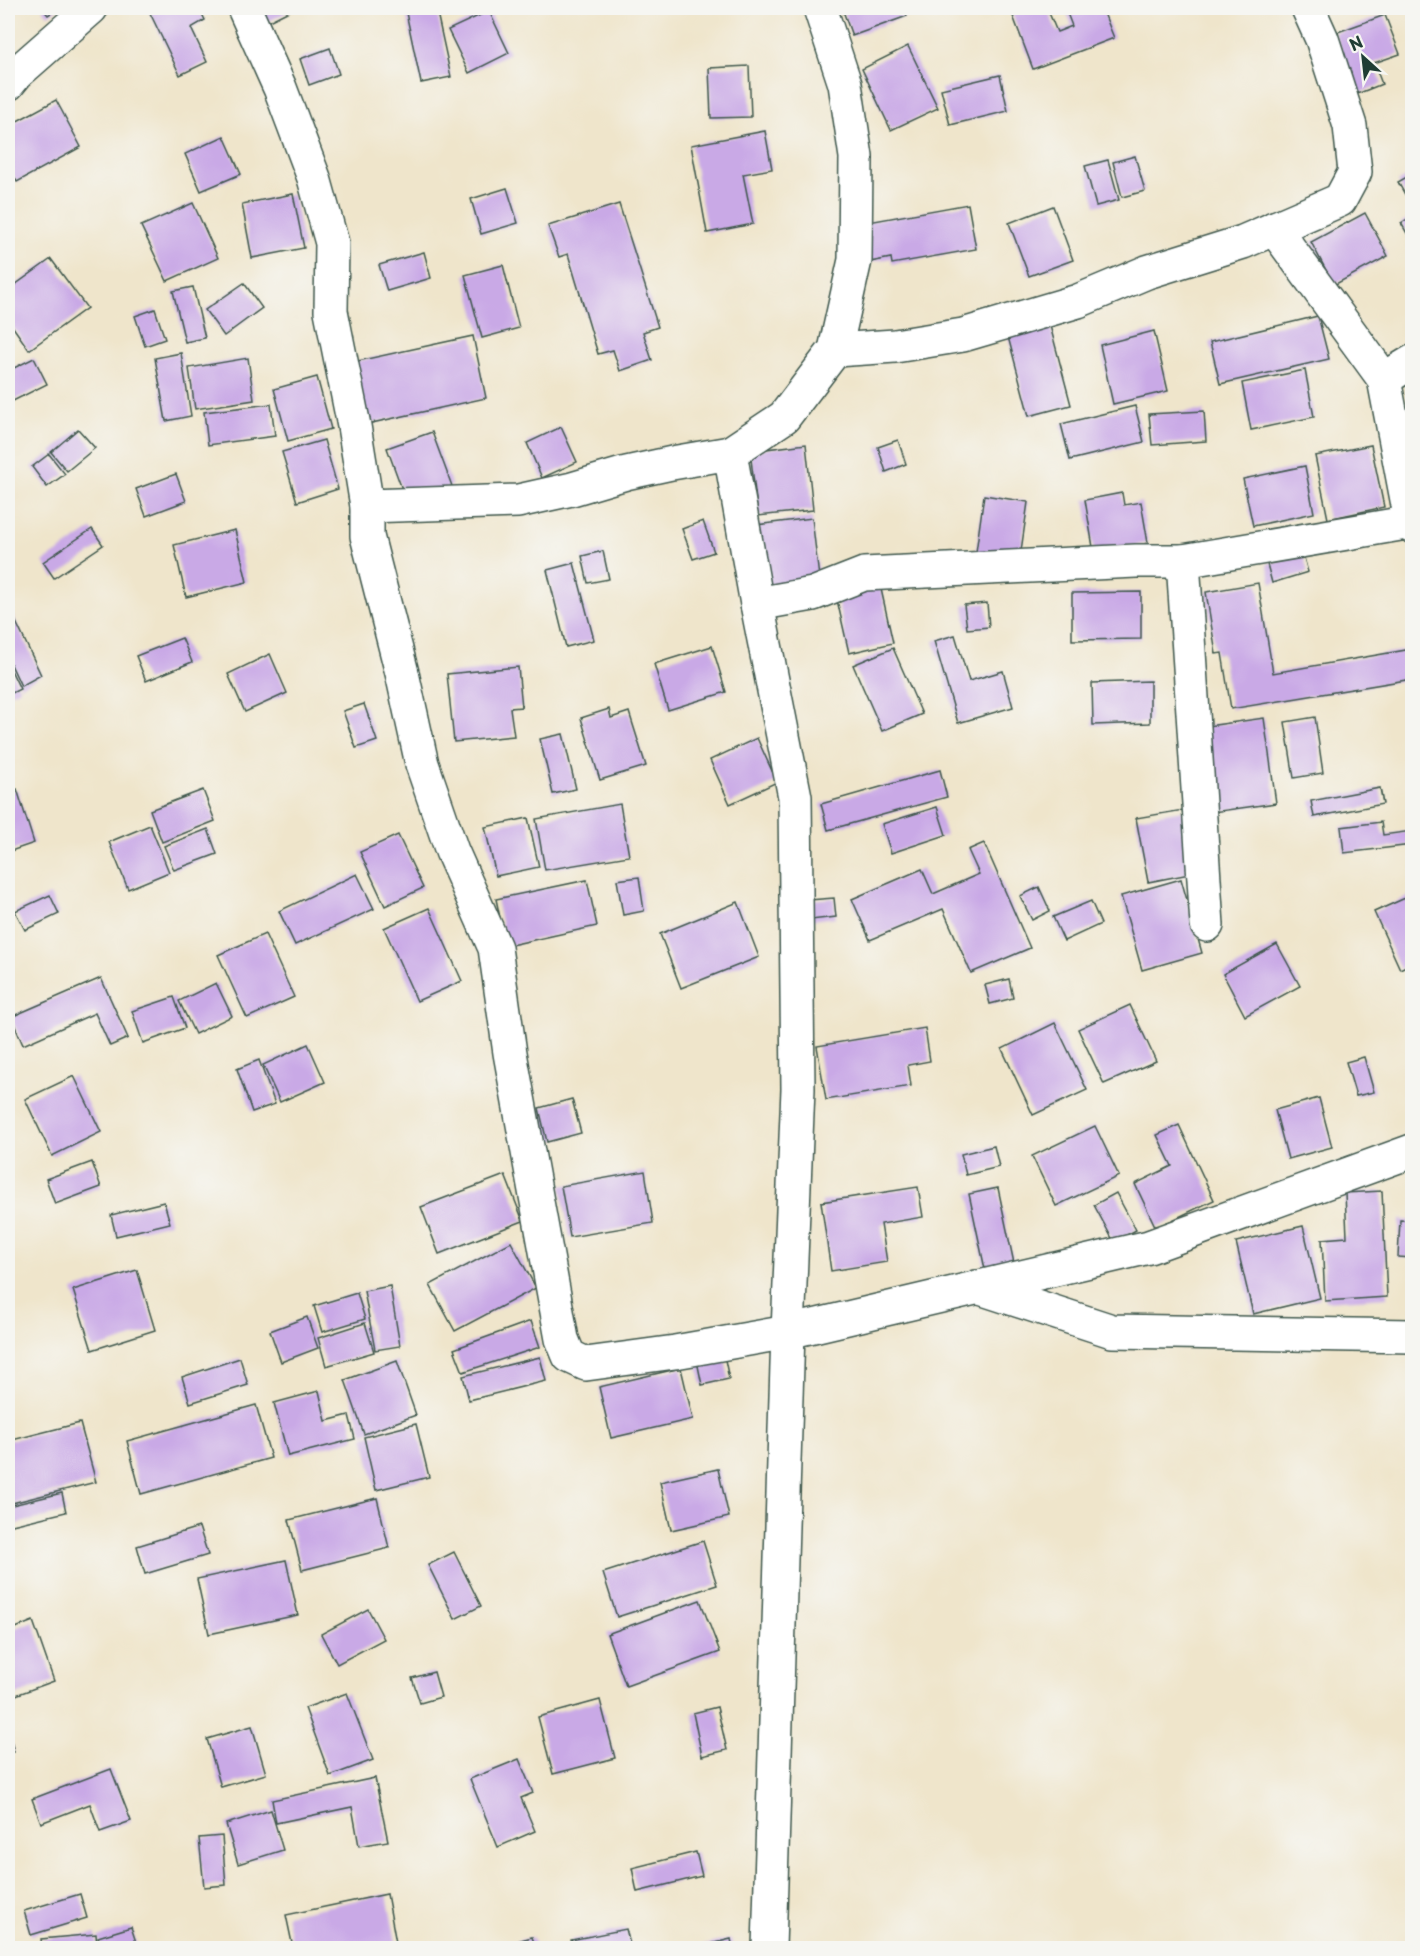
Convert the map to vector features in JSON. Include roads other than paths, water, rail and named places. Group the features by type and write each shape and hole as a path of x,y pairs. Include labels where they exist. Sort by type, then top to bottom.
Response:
{"street":[{"path":"8,84 16,73 91,8"},
{"path":"244,8 280,88 310,167 332,243 331,311 367,506 367,536 402,673 422,764 452,851 495,948 510,1053 540,1223 562,1339 569,1356 586,1364 675,1352 788,1332 1149,1247 1413,1151"},
{"path":"367,506 518,501 572,489 626,473 730,453 784,417 835,350 855,260 856,157 845,84 820,8"},
{"path":"835,350 895,346 963,335 1078,301 1147,272 1244,242 1340,200 1355,172 1350,126 1322,39 1308,8"},
{"path":"757,604 813,594 864,573 1183,561 1412,524 1384,380 1274,228"},
{"path":"1384,380 1413,362"},
{"path":"730,453 795,797 798,1089 769,1948"},
{"path":"1183,561 1207,926"},
{"path":"977,1287 1112,1331 1413,1336"}]}
